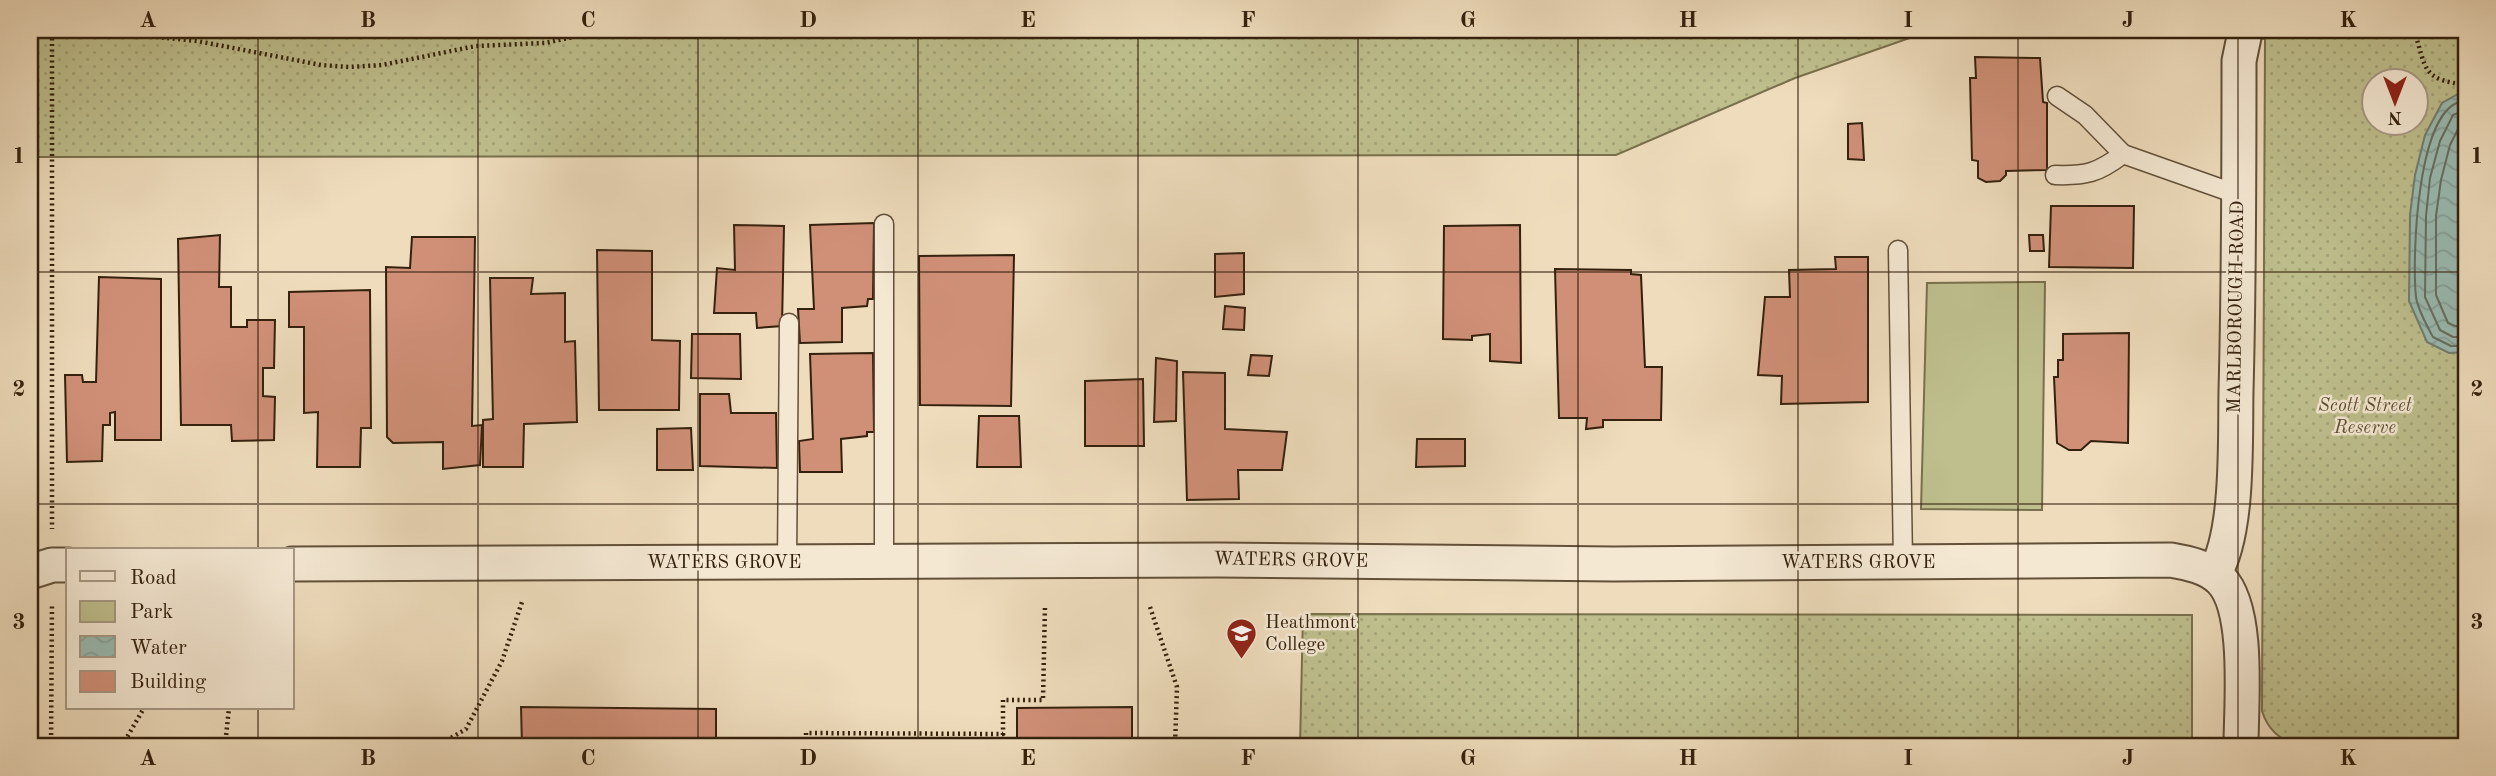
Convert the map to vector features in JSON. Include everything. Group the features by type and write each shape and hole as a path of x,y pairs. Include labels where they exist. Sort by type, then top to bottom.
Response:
{"street":[{"name":"MARLBOROUGH ROAD","path":"2214,574 2227,541 2231,505 2236,369 2239,61 2244,37"},
{"name":"WATERS GROVE","path":"294,564 1218,560 1600,564 2171,560 2185,562 2214,574"},
{"path":"2214,574 2235,603 2239,616 2241,746"}],"lane":[{"path":"2057,96 2085,115 2123,155 2239,195"},
{"path":"2055,175 2082,176 2108,166 2123,155"},
{"path":"884,224 884,562"},
{"path":"1898,250 1903,563"},
{"path":"787,562 789,323"}],"path":[{"path":"30,35 52,33 172,38 321,65 349,66 383,65 476,46 545,43 606,30"},
{"path":"2414,30 2431,75 2444,82 2466,85"},
{"path":"51,746 52,33"},
{"path":"437,746 466,729 502,661 523,603"},
{"path":"1003,746 1003,700 1043,700 1045,605"},
{"path":"1150,607 1177,687 1175,746"},
{"path":"122,746 143,710"},
{"path":"225,746 229,710"},
{"path":"806,746 806,733 1003,734"}],"green space":[{"path":"30,30 1962,30 1921,34 1795,78 1616,155 30,157"},
{"name":"Scott Street Reserve","path":"2225,30 2466,30 2466,746 2295,746 2274,732 2262,711 2265,39 2244,37"},
{"path":"2045,282 2042,510 1921,509 1927,283"},
{"path":"1303,614 2192,615 2192,746 1300,746"}],"water":[{"path":"2458,94 2466,95 2466,352 2449,353 2427,342 2409,301 2410,215 2415,175 2425,136 2430,136 2430,126 2442,103"}],"building":[{"path":"1975,57 2040,58 2043,102 2047,103 2047,170 2006,171 2000,181 1986,182 1978,178 1978,161 1972,160 1970,78 1976,78"},
{"path":"1862,123 1864,160 1848,159 1848,124"},
{"path":"2051,206 2134,206 2133,268 2049,267"},
{"path":"874,223 873,299 868,299 867,306 842,308 842,342 800,343 798,309 814,309 810,225"},
{"path":"734,225 784,226 782,326 757,328 756,313 714,313 717,268 735,270"},
{"path":"1520,225 1521,363 1490,361 1490,334 1472,336 1472,340 1443,339 1444,226"},
{"path":"220,235 219,287 231,287 231,327 247,327 247,320 275,320 274,368 263,368 263,396 275,397 274,440 232,441 231,425 181,425 178,239"},
{"path":"2029,235 2043,235 2044,251 2030,251"},
{"path":"412,237 475,237 472,426 482,425 480,465 443,469 443,442 393,443 387,437 386,267 410,268"},
{"path":"597,250 652,251 652,340 680,341 679,410 599,410"},
{"path":"1244,253 1244,294 1215,297 1215,254"},
{"path":"1014,255 1011,406 920,405 919,256"},
{"path":"1835,257 1868,257 1868,402 1781,404 1782,376 1758,375 1765,297 1790,297 1789,270 1836,269"},
{"path":"1555,269 1631,270 1631,274 1641,275 1645,367 1662,367 1661,420 1603,420 1603,427 1586,429 1587,418 1559,418"},
{"path":"99,277 161,279 161,440 115,440 115,412 110,413 110,425 103,425 102,461 67,462 65,375 82,375 83,382 96,382"},
{"path":"490,278 533,278 531,294 565,293 565,342 575,341 577,422 524,424 523,467 483,467 483,420 493,419"},
{"path":"370,290 371,428 361,428 360,467 317,467 318,412 304,413 304,327 289,327 289,292"},
{"path":"1225,306 1245,308 1244,330 1223,329"},
{"path":"2129,333 2128,443 2091,441 2081,450 2069,450 2057,443 2054,377 2058,377 2058,360 2063,360 2063,334"},
{"path":"692,334 740,334 741,379 691,378"},
{"path":"873,353 874,432 867,432 867,436 841,439 842,472 800,472 799,441 813,439 810,354"},
{"path":"1251,355 1272,356 1269,376 1248,375"},
{"path":"1156,358 1177,361 1176,421 1154,422"},
{"path":"1183,372 1225,373 1225,429 1287,432 1282,470 1238,470 1239,499 1187,500"},
{"path":"1143,379 1144,446 1085,446 1085,381"},
{"path":"700,394 729,394 731,413 776,413 777,468 700,466"},
{"path":"30,411 37,411 37,470 30,472"},
{"path":"979,416 1019,416 1021,467 977,467"},
{"path":"691,428 693,470 657,470 657,429"},
{"path":"1417,439 1465,439 1465,466 1416,467"},
{"path":"521,707 716,709 716,746 522,746"},
{"path":"1132,707 1132,746 1017,746 1017,708"},
{"path":"813,739 921,739 921,746 813,746"}],"place":[{"name":"Heathmont College","path":"1242,661"}]}
